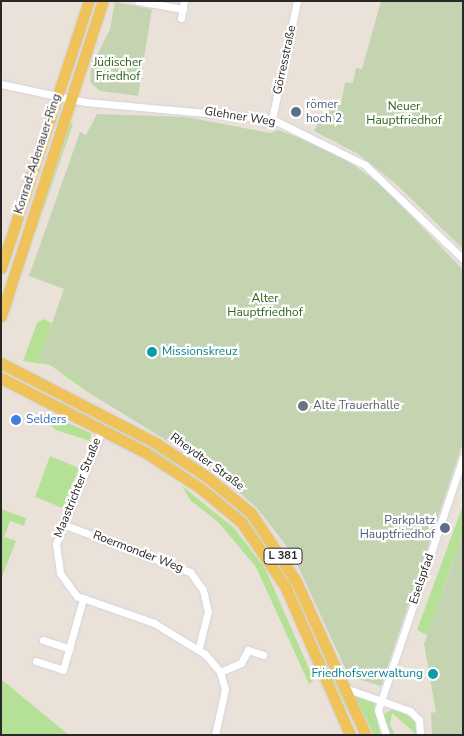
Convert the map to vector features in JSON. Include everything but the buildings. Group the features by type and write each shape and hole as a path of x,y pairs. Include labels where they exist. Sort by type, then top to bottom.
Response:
{"main road":[{"name":"Konrad-Adenauer-Ring","path":"1,268 89,1"},
{"name":"Konrad-Adenauer-Ring","path":"1,316 103,1"},
{"name":"Rheydter Straße","path":"1,364 156,443 207,476 251,513 284,558 342,688 366,735"},
{"name":"Rheydter Straße","path":"1,378 103,428 200,488 259,543 285,586 350,735"},
{"path":"1,388 18,386"}],"street":[{"path":"138,1 183,5 181,18"},
{"name":"Görresstraße","path":"272,119 297,1"},
{"name":"Glehner Weg","path":"1,84 70,100 272,119 365,165 463,259"},
{"name":"Maastrichter Straße","path":"103,428 56,544 58,566 68,587 83,599 154,623 199,648 220,672"},
{"name":"Eselspfad","path":"386,735 378,717 463,458"},
{"name":"Roermonder Weg","path":"65,524 190,572 203,590 208,611 199,648"},
{"path":"36,661 63,670 83,599"},
{"path":"43,640 70,649"},
{"path":"217,734 225,700 220,672 241,663 248,650 263,655"},
{"path":"342,688 384,700 413,713 420,735"}],"green space":[{"name":"Neuer Hauptfriedhof","path":"381,1 463,1 463,249 396,184 358,154 314,131 329,102 341,105 345,82 353,83 356,68 362,69"},
{"name":"Jüdischer Friedhof","path":"115,2 152,9 138,96 100,91 90,82 91,67 110,29"},
{"name":"Alter Hauptfriedhof","path":"97,114 186,117 270,133 278,130 302,139 344,158 384,187 463,270 463,442 381,686 351,677 346,670 292,553 257,508 213,469 86,391 77,378 39,360 64,289 29,276 80,132 86,135"},
{"path":"67,122 73,124 20,276"},
{"path":"43,319 52,323 39,360 49,365 23,361 37,323"},
{"path":"51,366 77,378 86,391"},
{"path":"1,371 161,453 244,514 278,559 361,735 323,664 285,578 252,528 131,440"},
{"path":"46,414 91,433 90,441 56,430 44,419"},
{"path":"50,456 79,468 63,508 35,497"},
{"path":"182,486 234,528 265,568 314,680 309,684 256,567 218,522 190,500"},
{"path":"463,505 463,533 427,635 417,630"},
{"path":"1,509 26,518 24,526 10,521 4,537 16,541 1,579"},
{"path":"463,533 463,735 432,735 431,713 436,712 424,644"},
{"path":"1,678 2,680 69,735 1,735"},
{"path":"352,693 374,701 380,735 374,735"},
{"path":"394,708 415,720 417,735 392,713 390,725 395,735 391,735 383,715"}],"place":[{"name":"römer hoch 2","path":"296,112"},
{"name":"Missionskreuz","path":"152,352"},
{"name":"Alte Trauerhalle","path":"303,406"},
{"name":"Selders","path":"16,420"},
{"name":"Parkplatz Hauptfriedhof","path":"445,528"},
{"name":"Friedhofsverwaltung","path":"433,674"}]}
